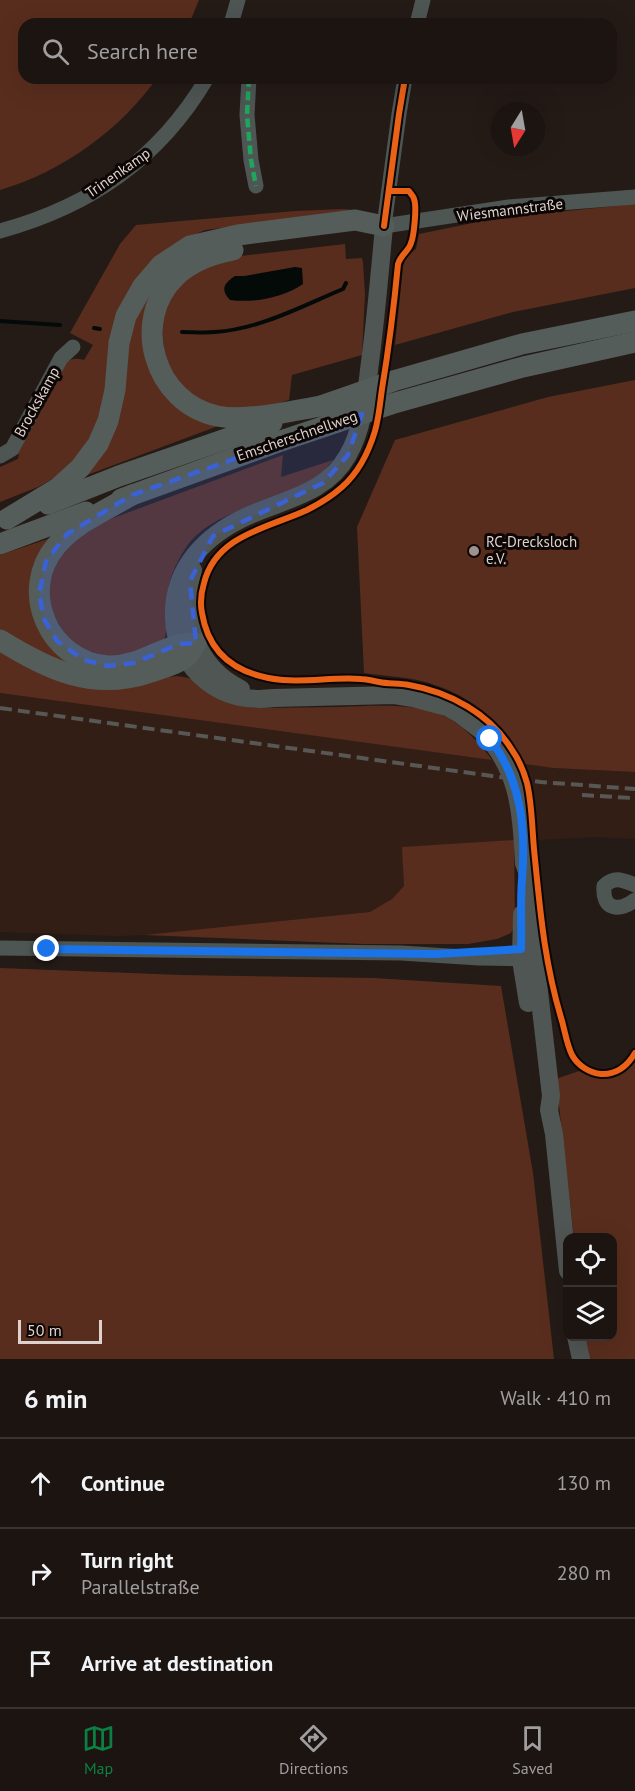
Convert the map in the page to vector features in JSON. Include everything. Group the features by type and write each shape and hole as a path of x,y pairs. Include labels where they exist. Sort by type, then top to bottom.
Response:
{"highway":[{"path":"3,520 58,488 80,468 98,444 108,421 115,390 119,344 126,316 143,286 161,265 189,246 238,235 355,220 384,226"},
{"path":"287,414 230,418 216,416 203,412 178,397 162,375 156,363 153,348 152,323 160,297 185,268 208,256 234,249 347,235 384,226"},
{"name":"Emscherschnellweg","path":"3,520 287,414 321,406 393,381 522,344 635,321"},
{"name":"Emscherschnellweg","path":"0,544 284,440 391,404 523,367 635,342"},
{"path":"132,495 76,528 60,541 50,554 39,586 39,603 44,619 51,634 69,652 100,665 134,663 187,648"},
{"path":"0,640 55,670 93,680 134,677 166,667 187,648"}],"main road":[{"path":"384,226 365,401 358,431 348,455 333,475 313,490 249,515 223,529 199,548 188,562 178,584 173,608 174,623 202,678 223,692 248,699 394,695 413,698 447,707 482,731 497,748 515,784 522,821 524,863 522,880 542,1097 549,1110 554,1134 563,1233"},
{"path":"577,1341 580,1359"}],"street":[{"path":"233,18 238,0"},
{"path":"418,18 423,0"},
{"name":"Trinenkamp","path":"0,231 70,206 124,172 152,150 171,130 203,84"},
{"path":"249,84 247,115 256,186"},
{"path":"384,226 404,84"},
{"name":"Wiesmannstraße","path":"384,226 509,207 635,197"},
{"name":"Brockskamp","path":"0,456 12,448 61,358 73,347"},
{"path":"635,885 617,879 604,886 604,895 609,904 616,907 626,906 635,900"},
{"path":"0,948 436,954 479,958 528,954"}],"highlighted area":[{"path":"362,414 348,455 323,483 213,536 190,581 196,643 179,644 134,663 108,666 84,660 57,641 44,619 39,594 46,561 67,534 132,495"}],"shaded area":[{"path":"0,0 199,0 192,18 18,18 18,84 152,84 126,115 88,147 45,172 0,190"},
{"path":"635,204 635,288 513,312 395,345 403,267 406,256 416,249 419,234 497,218"},
{"path":"343,209 361,211 205,230 180,241 159,255 106,392 95,429 80,454 54,478 0,502 0,467 18,459 17,453 67,362 75,359 84,360 93,345 70,333 120,244 136,225"},
{"path":"345,244 346,259 362,258 363,263 365,294 362,355 292,375 289,400 257,410 205,406 177,386 165,365 161,314 182,278 231,257"},
{"path":"295,267 302,268 303,284 286,293 249,301 230,300 225,293 226,284 235,276"},
{"path":"170,274 153,368 226,423 82,477 141,300"},
{"path":"635,380 635,772 553,768 525,764 497,724 486,713 460,696 422,681 364,673 357,527 395,440 548,397"},
{"path":"283,455 281,477 333,460 317,478 298,489 227,516 196,535 181,555 170,580 167,594 167,627 163,642 114,659 72,646 45,600 59,551 105,521"},
{"path":"57,536 35,571 74,668 0,633 0,555"},
{"path":"0,648 47,676 179,676 189,678 241,706 269,708 382,706 425,710 456,723 492,760 0,693"},
{"path":"0,693 553,768 635,772 635,839 596,837 403,847 404,886 392,899 370,912 144,935 0,932"},
{"path":"514,840 515,924 511,933 497,939 468,944 364,944 144,935 370,912 392,899 404,886 402,847"},
{"path":"0,968 182,975 374,978 501,986 533,1173 554,1359 0,1359"},
{"path":"635,1062 635,1359 588,1359 586,1341 617,1341 617,1233 574,1233 556,1079 579,1071 603,1078 621,1073"}],"waterway":[{"path":"182,332 232,330 264,322 343,289 346,283"},
{"path":"0,321 60,325"},
{"path":"94,328 100,329"}],"railway":[{"path":"0,708 492,776 635,789"},
{"path":"582,795 632,798"}],"marked path":[{"path":"249,84 247,115 256,186"}],"cycle path":[{"path":"384,226 404,84"},
{"path":"389,191 409,191 415,203 415,221 410,246 398,264 378,415 370,446 353,475 330,497 307,510 245,535 220,554 210,567 202,590 201,609 206,628 212,641 229,662 254,674 283,680 366,679 409,685 454,699 481,715 503,737 515,754 527,783 547,956 570,1051 581,1066 601,1074 612,1073 621,1068 635,1053"}],"place":[{"name":"RC-Drecksloch e.V.","path":"474,551"}],"route":[{"path":"47,949 436,954 521,949 524,863 522,821 515,784 508,766 490,739"}]}
